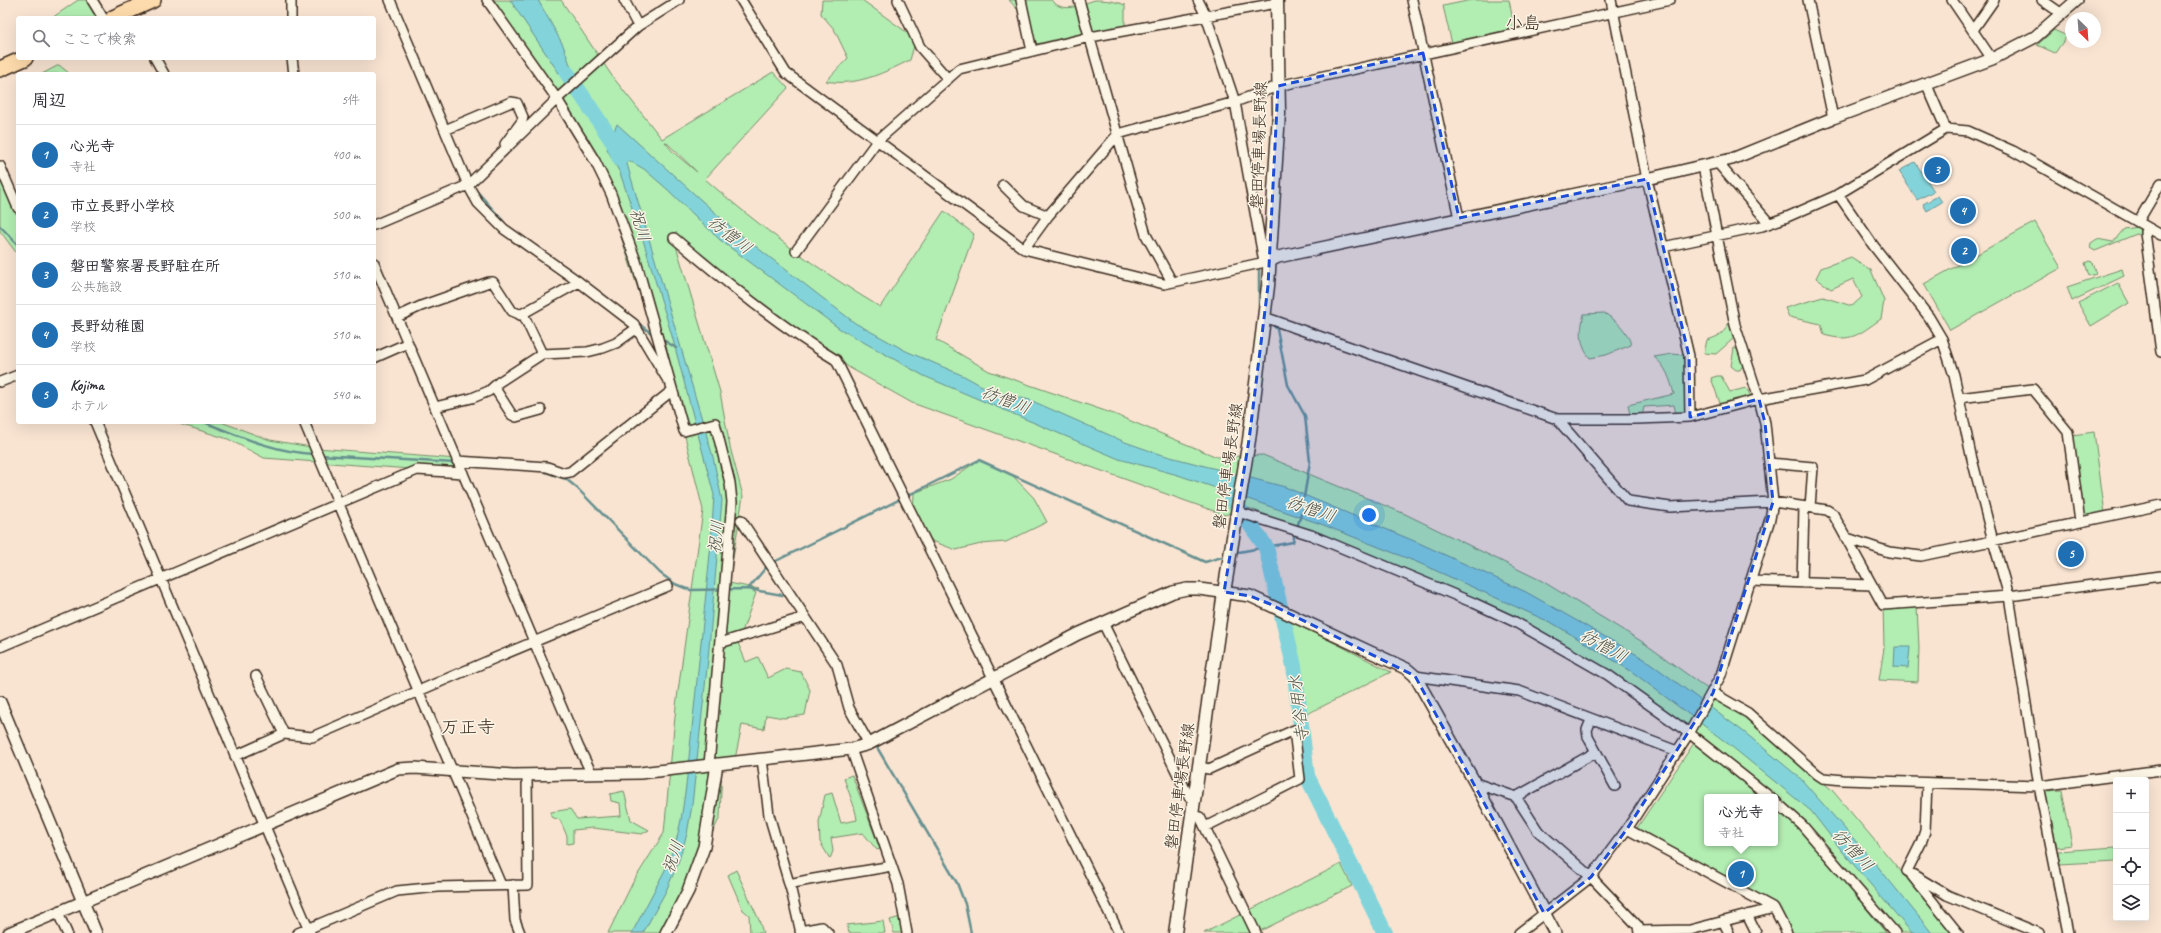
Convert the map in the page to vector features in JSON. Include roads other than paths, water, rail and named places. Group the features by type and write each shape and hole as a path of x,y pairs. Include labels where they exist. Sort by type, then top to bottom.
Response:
{"highway":[{"path":"123,16 153,0"},
{"path":"0,69 20,60"}],"main road":[{"name":"磐田停車場長野線","path":"1175,933 1224,592 1246,463 1264,318 1267,261 1277,153 1277,1"}],"street":[{"path":"92,0 102,16"},
{"path":"291,0 291,16"},
{"path":"390,0 478,202 504,229 623,314 637,328 674,393"},
{"path":"487,0 557,99 595,161 622,220 636,261 684,431 715,423 730,483 732,502 704,847 688,891 666,933"},
{"path":"624,0 638,26"},
{"path":"376,224 470,183 557,99 638,26 679,0"},
{"path":"741,0 786,73 1024,249 1164,284 1267,261 1278,256 1647,179 1717,162 1992,59 2035,37 2077,0"},
{"path":"898,0 920,47 948,79"},
{"path":"1022,0 1032,51"},
{"path":"1079,0 1146,236 1172,282"},
{"path":"1198,0 1206,16 1235,102 1267,261"},
{"path":"1412,0 1459,218"},
{"path":"1611,0 1647,179 1689,356 1690,417"},
{"path":"1024,249 1048,216 1118,134 1235,102 1278,86 1670,0"},
{"path":"1808,0 1833,118"},
{"path":"1952,0 1992,59"},
{"path":"1973,30 1994,0"},
{"path":"2042,0 2062,14"},
{"path":"796,251 877,141 959,69 1090,37 1206,16 1277,1"},
{"path":"155,60 163,72"},
{"path":"292,60 294,72"},
{"path":"1926,83 1946,130"},
{"path":"447,129 511,102 518,103 523,117 522,122 502,149 499,156"},
{"path":"1663,247 1787,218 1838,194 1946,130 1968,131 2013,151 2161,236"},
{"path":"1717,162 1769,223"},
{"path":"0,166 16,203"},
{"path":"1519,933 1590,877 1626,829 1690,731 1713,693 1721,675 1770,519 1773,502 1765,423 1759,399 1740,343 1703,166"},
{"path":"2138,222 2161,183"},
{"path":"1003,184 1024,206 1048,216"},
{"path":"1838,194 1873,245 1929,317 1942,339 1959,398 1971,455 1993,541 2009,596 2039,786 2068,933"},
{"path":"2148,228 2145,232 2161,352"},
{"path":"674,238 718,276 774,319 803,340 836,360 1119,933"},
{"path":"376,268 578,748 592,774"},
{"path":"397,318 421,306 489,282 493,282 512,311 524,316 542,354"},
{"path":"520,314 579,282"},
{"path":"1264,318 1557,419 1690,417 1759,399 1865,380 1942,339"},
{"path":"435,407 472,398 489,392 542,354 587,352 603,348 616,343 637,328"},
{"path":"376,357 408,343"},
{"path":"0,382 16,376"},
{"path":"494,387 512,415 516,417 541,410"},
{"path":"1959,398 2033,389 2068,432 2080,522"},
{"path":"457,461 547,467 564,473 570,472 669,393 674,393"},
{"path":"1557,419 1628,501 1670,507 1773,502 1827,510 1833,514 1883,604 2009,596 2161,576"},
{"path":"96,424 309,931"},
{"path":"305,424 451,771 502,885"},
{"path":"1769,463 1813,467 1807,507 1802,583"},
{"path":"0,647 161,580 417,470 462,473"},
{"path":"1847,538 1888,552 1921,556 2161,505"},
{"path":"1238,512 1311,535 1474,603 1515,622 1608,675 1690,731 1766,794"},
{"path":"741,520 837,665 849,708 869,744"},
{"path":"1750,582 1872,585"},
{"path":"236,756 284,734 312,737 668,586"},
{"path":"9,933 398,769 527,775 640,773 851,749 869,744 1078,634 1173,592 1187,589 1250,596 1407,669 1415,676 1475,783 1555,933"},
{"path":"720,644 805,617"},
{"path":"1103,622 1189,797 1194,798"},
{"path":"256,676 284,734"},
{"path":"1415,676 1519,691 1677,751"},
{"path":"1713,693 1748,713 1823,778 1843,780 2039,786 2161,770"},
{"path":"0,702 96,933"},
{"path":"1592,720 1587,730 1588,737 1615,786"},
{"path":"1199,767 1209,769 1294,730 1300,779 1205,827"},
{"path":"851,749 898,884 907,933"},
{"path":"1516,797 1596,752"},
{"path":"762,759 769,814 801,932 817,926 822,927 828,933"},
{"path":"298,933 309,931 398,891 528,884 527,775"},
{"path":"1907,871 1922,843 1925,831 1926,782"},
{"path":"1475,783 1516,797 1538,831 1590,877 1638,926 1639,932 1691,932 1723,921 1774,908"},
{"path":"1778,804 1802,825 1895,933"},
{"path":"1192,815 1200,817 1256,933"},
{"path":"1626,829 1774,908 1787,933"},
{"path":"789,884 822,876 864,872 891,866"},
{"path":"1907,871 1958,933"},
{"path":"1907,871 1947,895 2039,933"},
{"path":"513,885 515,920 520,933"},
{"path":"58,913 67,933"},
{"path":"1747,915 1756,933"},
{"path":"1723,921 1729,933"}],"water":[{"path":"510,0 538,0 563,45 589,118"},
{"name":"祝川","path":"617,124 733,229 855,323 906,351 964,376 993,392 1030,400 1125,442 1159,454 1285,487 1419,543 1526,592 1646,660 1744,732 1800,778 1875,863 1932,933 1912,933 1842,851 1811,811 1731,746 1631,671 1554,624 1419,563 1321,524 1178,475 1119,459 924,376 840,329 720,240 644,169 628,160 627,164 713,457 722,500 708,659 692,805 687,834 678,863 666,891 643,933 632,933 665,870 676,842 681,820 686,786 711,544 714,495 672,336 643,240 620,173 607,149"},
{"path":"1915,162 1934,191 1917,200 1899,171"},
{"path":"1938,196 1942,202 1927,211 1923,204"},
{"path":"1895,647 1910,647 1908,668 1894,667"}],"waterway":[{"path":"1203,0 1207,8 1206,10"},
{"name":"彷僧川","path":"567,73 615,145 620,159"},
{"path":"474,188 504,222"},
{"path":"0,226 16,243"},
{"path":"1259,266 1259,310 1261,312"},
{"path":"1271,323 1277,329 1288,385 1305,416 1310,462 1304,497"},
{"path":"640,325 654,335"},
{"path":"662,339 676,348"},
{"path":"209,424 272,447 287,451 315,454"},
{"path":"320,455 455,463"},
{"path":"772,563 979,460 1205,562 1222,557"},
{"path":"543,471 566,479 577,488 660,573 675,584 690,590 748,589 788,596"},
{"name":"寺谷用水","path":"1221,483 1266,547 1294,666 1307,776 1385,933"},
{"path":"1297,528 1301,514"},
{"path":"1239,552 1293,542 1295,533"},
{"path":"748,589 768,565"},
{"path":"820,632 832,650"},
{"path":"875,744 957,883 965,904 971,933"}],"place":[{"name":"磐田警察署長野駐在所","path":"1937,170"},
{"name":"長野幼稚園","path":"1963,211"},
{"name":"市立長野小学校","path":"1964,251"},
{"name":"Kojima","path":"2071,554"},
{"name":"心光寺","path":"1741,874"}],"district":[{"name":"小島","path":"1523,23"},
{"name":"万正寺","path":"468,727"}]}
